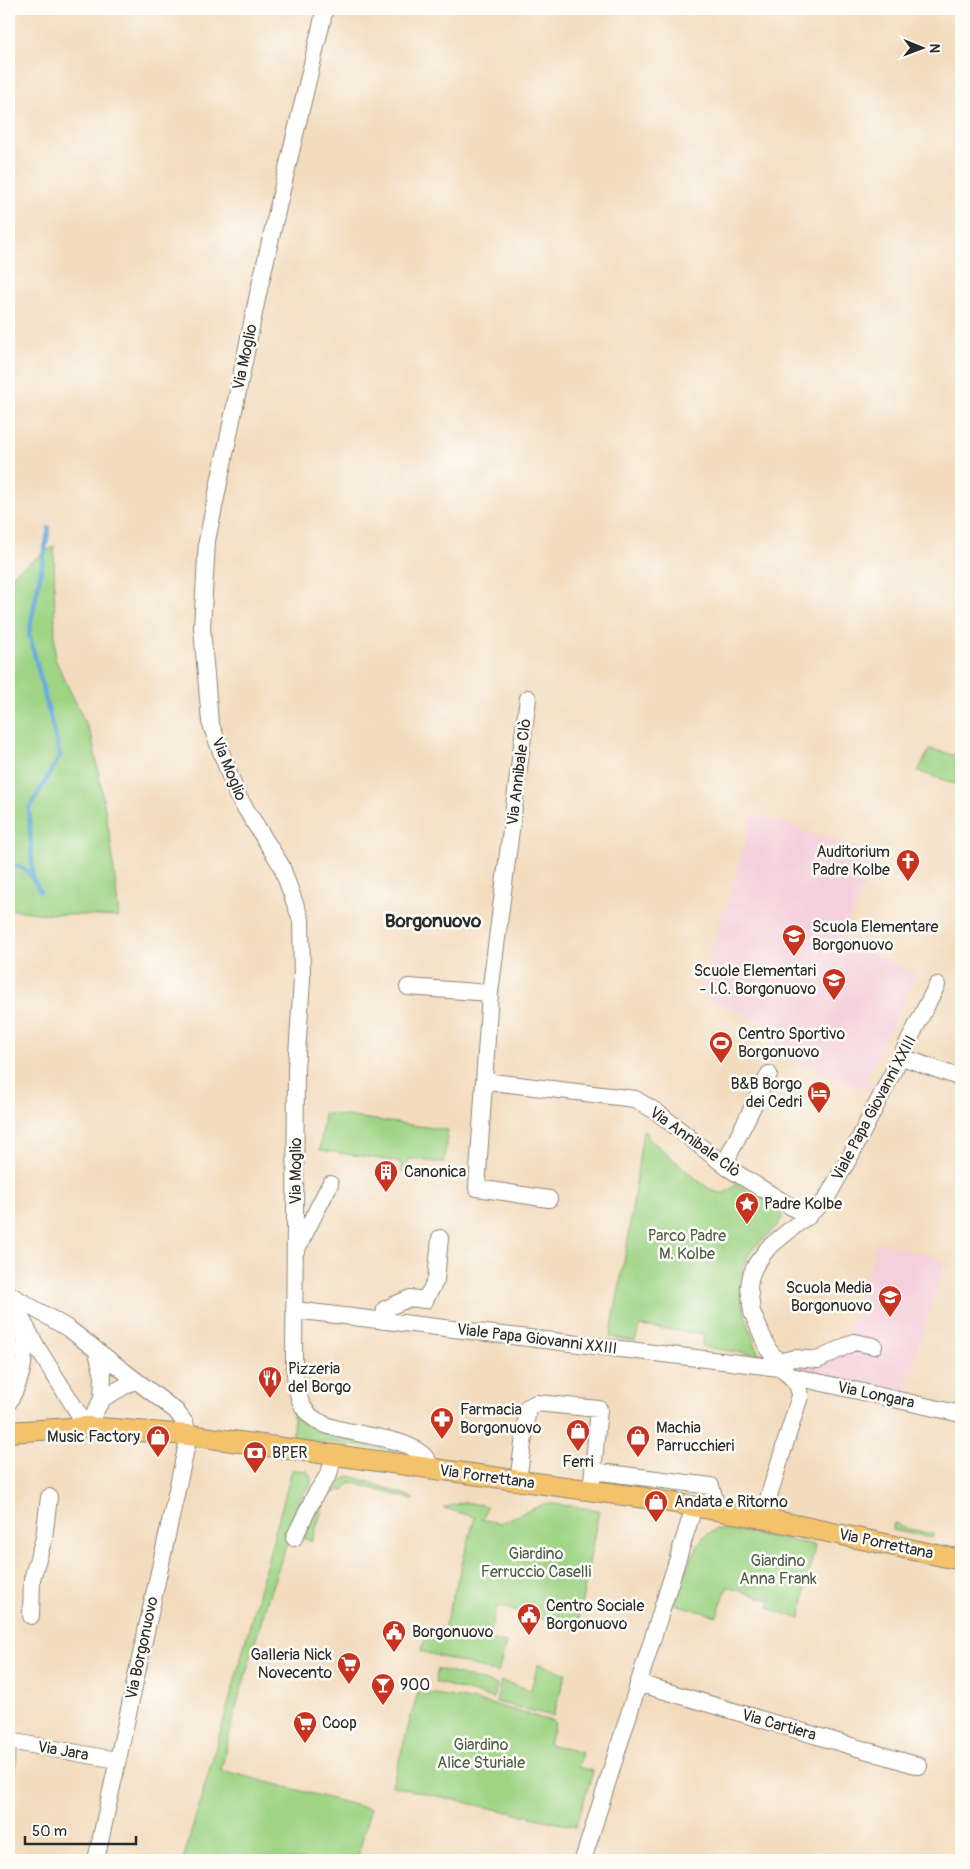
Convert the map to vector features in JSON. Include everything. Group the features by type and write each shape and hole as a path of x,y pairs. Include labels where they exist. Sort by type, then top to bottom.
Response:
{"main road":[{"name":"Via Porrettana","path":"9,1432 87,1427 189,1436 334,1455 591,1491 762,1518 961,1560"}],"street":[{"name":"Via Moglio","path":"325,9 258,294 207,541 202,628 210,722 237,795 281,865 301,920 302,980 296,1069 294,1310 296,1386 305,1411 319,1424 407,1445 423,1454 434,1469"},
{"name":"Via Annibale Clò","path":"528,698 490,994 477,1188 549,1199"},
{"name":"Viale Papa Giovanni XXIII","path":"783,1369 768,1349 752,1312 749,1287 751,1275 756,1264 768,1248 808,1217 825,1201 902,1056 937,985"},
{"path":"408,987 490,994"},
{"path":"902,1056 961,1078"},
{"path":"724,1164 769,1074"},
{"name":"Via Annibale Clò","path":"484,1081 635,1100 657,1112 724,1164 808,1217"},
{"path":"295,1253 330,1184"},
{"path":"384,1321 385,1309 410,1298 425,1300 436,1280 440,1238"},
{"path":"9,1294 87,1427"},
{"path":"9,1294 69,1329 176,1411 185,1423 189,1436"},
{"name":"Viale Papa Giovanni XXIII","path":"294,1310 783,1369"},
{"path":"9,1402 19,1385 24,1365 21,1317"},
{"path":"762,1518 800,1396 799,1389 783,1369 795,1358 818,1360 854,1342 874,1346"},
{"path":"87,1427 102,1399 103,1376 97,1352"},
{"name":"Via Longara","path":"783,1369 961,1414"},
{"path":"102,1399 135,1380"},
{"path":"518,1481 528,1407 536,1403 599,1409 591,1491"},
{"name":"Via Borgonuovo","path":"96,1860 189,1436"},
{"path":"294,1538 329,1474 334,1455"},
{"path":"593,1471 711,1486 718,1511"},
{"path":"31,1616 32,1579 44,1538 49,1497"},
{"path":"583,1860 694,1507"},
{"name":"Via Cartiera","path":"638,1683 919,1766"},
{"name":"Via Jara","path":"9,1742 117,1760"}],"shaded area":[{"name":"Scuola Elementare Borgonuovo","path":"754,813 877,857 841,938 916,975 865,1080 885,1088 882,1096 771,1054 781,1030 698,995"},
{"name":"Scuola Media Borgonuovo","path":"878,1241 945,1261 903,1396 793,1373 778,1347 816,1354 848,1336"}],"green space":[{"path":"54,546 55,659 92,737 111,843 119,917 37,913 9,909 9,584 14,573"},
{"path":"930,749 961,757 961,786 918,771"},
{"path":"324,1113 448,1130 444,1163 409,1159 405,1173 401,1171 401,1162 320,1150"},
{"name":"Parco Padre M. Kolbe","path":"643,1130 647,1132 647,1138 705,1186 720,1193 729,1190 737,1184 780,1209 782,1218 779,1223 753,1249 745,1261 741,1274 742,1301 745,1315 759,1355 702,1347 704,1334 640,1326 635,1341 610,1337 628,1240"},
{"path":"9,1295 14,1311 20,1367 9,1397"},
{"path":"293,1406 300,1420 311,1427 349,1438 398,1448 398,1451 293,1438"},
{"path":"292,1470 307,1471 311,1478 311,1484 303,1494 297,1508 289,1538 269,1595 235,1711 221,1770 370,1809 357,1860 183,1860 227,1709"},
{"path":"351,1476 409,1496 414,1500 350,1482 345,1489 333,1493 325,1501 313,1538 311,1541 304,1540 311,1513 318,1501 327,1490 339,1481"},
{"name":"Giardino Ferruccio Caselli","path":"464,1502 487,1506 483,1519 480,1519 500,1523 546,1503 599,1510 577,1629 497,1606 488,1638 506,1643 498,1673 421,1651 424,1641 442,1636 475,1517 444,1508"},
{"path":"894,1523 900,1525 900,1527 933,1534 932,1538 892,1530"},
{"name":"Giardino Anna Frank","path":"716,1529 727,1529 815,1545 800,1619 769,1608 771,1600 727,1587 717,1616 674,1604 690,1560 703,1537"},
{"path":"538,1664 566,1673 553,1716 496,1702 501,1681 531,1690"},
{"path":"438,1669 497,1685 493,1698 435,1682"},
{"name":"Giardino Alice Sturiale","path":"418,1691 492,1704 555,1722 549,1744 582,1753 578,1767 593,1771 576,1827 392,1786"},
{"path":"9,1749 18,1751 13,1778 9,1777"}],"waterway":[{"path":"33,880 29,809 60,756 29,633 49,528"},
{"path":"9,862 28,871 40,891"}],"place":[{"name":"Auditorium Padre Kolbe","path":"908,882"},
{"name":"Scuola Elementare Borgonuovo","path":"794,957"},
{"name":"Scuole Elementari - I.C. Borgonuovo","path":"834,1001"},
{"name":"Centro Sportivo Borgonuovo","path":"721,1064"},
{"name":"B&B Borgo dei Cedri","path":"819,1114"},
{"name":"Canonica","path":"386,1193"},
{"name":"Padre Kolbe","path":"747,1225"},
{"name":"Scuola Media Borgonuovo","path":"890,1318"},
{"name":"Pizzeria del Borgo","path":"270,1399"},
{"name":"Farmacia Borgonuovo","path":"442,1440"},
{"name":"Ferri","path":"578,1452"},
{"name":"Music Factory","path":"158,1458"},
{"name":"Machia Parrucchieri","path":"638,1458"},
{"name":"BPER","path":"255,1474"},
{"name":"Andata e Ritorno","path":"656,1523"},
{"name":"Centro Sociale Borgonuovo","path":"529,1636"},
{"name":"Borgonuovo","path":"394,1653"},
{"name":"Galleria Nick Novecento","path":"349,1685"},
{"name":"900","path":"383,1706"},
{"name":"Coop","path":"305,1744"}],"district":[{"name":"Borgonuovo","path":"433,921"}]}
